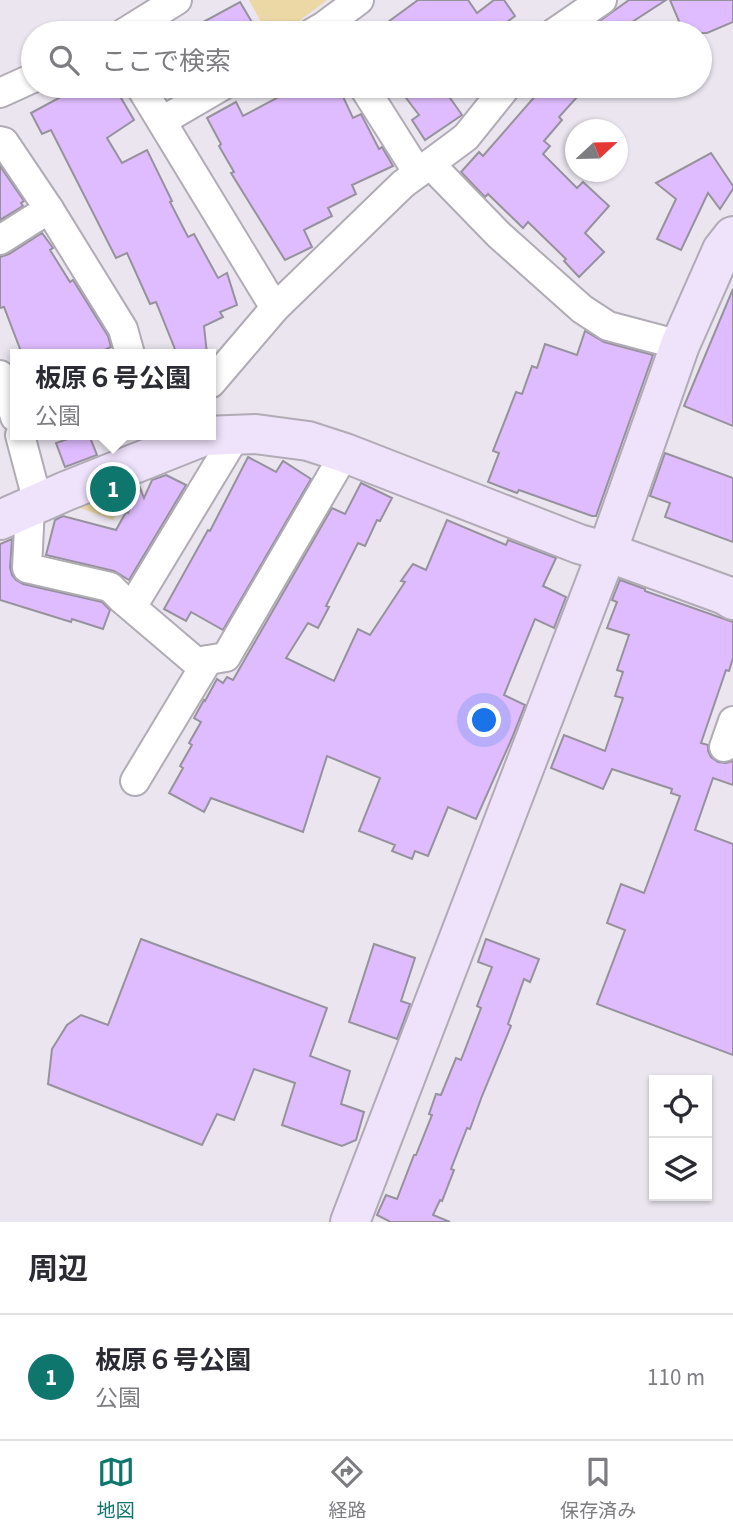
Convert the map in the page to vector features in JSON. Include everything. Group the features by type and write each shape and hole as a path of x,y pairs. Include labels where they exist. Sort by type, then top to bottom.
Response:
{"street":[{"path":"143,21 177,0"},
{"path":"334,21 359,0"},
{"path":"571,21 602,0"},
{"path":"0,93 21,83"},
{"path":"148,98 275,308"},
{"path":"162,121 201,98"},
{"path":"372,98 424,168 582,309 608,326 680,345"},
{"path":"216,377 275,308 403,184 466,137 497,98"},
{"path":"0,141 4,142 50,209 123,329 129,349"},
{"path":"0,240 50,209"},
{"path":"350,1222 607,552 680,345 722,250 733,236"},
{"path":"0,375 10,399"},
{"path":"216,436 256,434 308,441 733,600"},
{"path":"132,607 236,435"},
{"path":"20,440 27,568 110,587 196,662 226,657 345,453"},
{"path":"23,510 165,444 184,440"},
{"path":"135,781 208,660"}],"shaded area":[{"path":"249,0 327,0 299,21 260,21"},
{"path":"133,474 113,520 67,503"}],"building":[{"path":"418,0 468,0 477,13 494,0 504,0 515,16 508,21 389,21"},
{"path":"629,0 666,0 634,21 600,21"},
{"path":"670,0 733,0 733,22 712,31 712,21 679,21"},
{"path":"240,2 251,21 205,21"},
{"path":"59,98 121,98 134,120 107,138 122,163 147,150 188,237 194,234 218,278 227,273 237,305 220,312 223,317 204,326 206,349 175,349 156,302 150,304 127,253 116,258 51,130 42,134 31,113"},
{"path":"277,98 344,98 353,118 361,114 379,149 382,147 393,166 352,185 356,194 328,208 332,216 304,230 312,247 285,260 231,173 234,172 207,118 236,102 243,116"},
{"path":"406,98 450,98 462,115 425,140 412,120 419,115"},
{"path":"534,98 576,98 559,117 562,120 544,141 550,146 543,154 565,176 565,182 571,182 577,188 583,182 609,206 585,233 604,252 579,277 564,261 566,259 528,222 523,228 488,194 485,197 461,172 479,152 483,156"},
{"path":"711,153 733,189 720,209 708,193 681,250 657,239 676,199 656,183"},
{"path":"0,166 24,201 21,203 23,206 0,220"},
{"path":"42,233 53,248 50,250 70,282 73,280 108,336 111,347 20,349 4,307 0,308 0,257"},
{"path":"733,289 733,426 684,406"},
{"path":"585,331 604,342 653,355 596,516 488,482 499,453 493,451 516,392 522,394 532,366 537,368 545,344 577,355"},
{"path":"65,440 91,440 97,455 65,467 56,443"},
{"path":"665,453 733,478 733,542 665,517 670,503 650,496"},
{"path":"248,457 276,472 283,461 311,479 223,630 191,612 186,621 164,609 208,530 210,531"},
{"path":"166,475 186,485 129,580 114,571 46,555 55,520 63,516 116,530 140,488 144,498 152,480"},
{"path":"361,483 392,498 380,521 377,520 365,546 358,543 326,606 329,607 318,628 308,623 286,658 334,681 358,629 370,635 405,582 401,581 413,564 426,570 447,520 506,545 508,540 556,558 543,586 566,597 554,628 535,619 504,695 525,705 476,819 448,807 428,856 415,851 412,859 392,851 395,845 359,831 380,778 327,756 303,832 211,798 204,812 169,793 183,768 180,766 192,745 189,743 201,722 194,718 217,679 223,683 227,677 233,680 332,508 345,514"},
{"path":"12,539 10,568 16,580 23,584 102,602 110,610 103,629 0,600 0,544"},
{"path":"620,580 733,622 733,658 729,671 726,670 701,743 708,745 711,757 718,762 733,761 733,785 713,778 695,830 733,844 733,1055 597,1004 625,930 607,923 621,884 644,893 680,796 671,793 672,789 612,769 603,789 551,768 564,735 605,751 623,698 615,696 623,672 617,670 629,635 607,628 617,602 612,600"},
{"path":"141,939 327,1008 310,1056 350,1071 341,1104 364,1112 356,1140 342,1146 282,1125 295,1083 254,1069 234,1120 217,1114 202,1145 48,1084 52,1049 67,1025 81,1015 108,1025"},
{"path":"486,939 539,959 530,982 524,979 508,1024 511,1026 470,1129 467,1128 442,1201 440,1200 433,1215 450,1222 389,1222 377,1215 386,1195 397,1199 432,1115 429,1114 436,1094 441,1095 456,1058 461,1060 481,1008 477,1006 492,967 478,962"},
{"path":"374,944 415,958 401,1001 410,1004 397,1039 349,1022"}],"place":[{"name":"板原６号公園","path":"113,489"}]}
